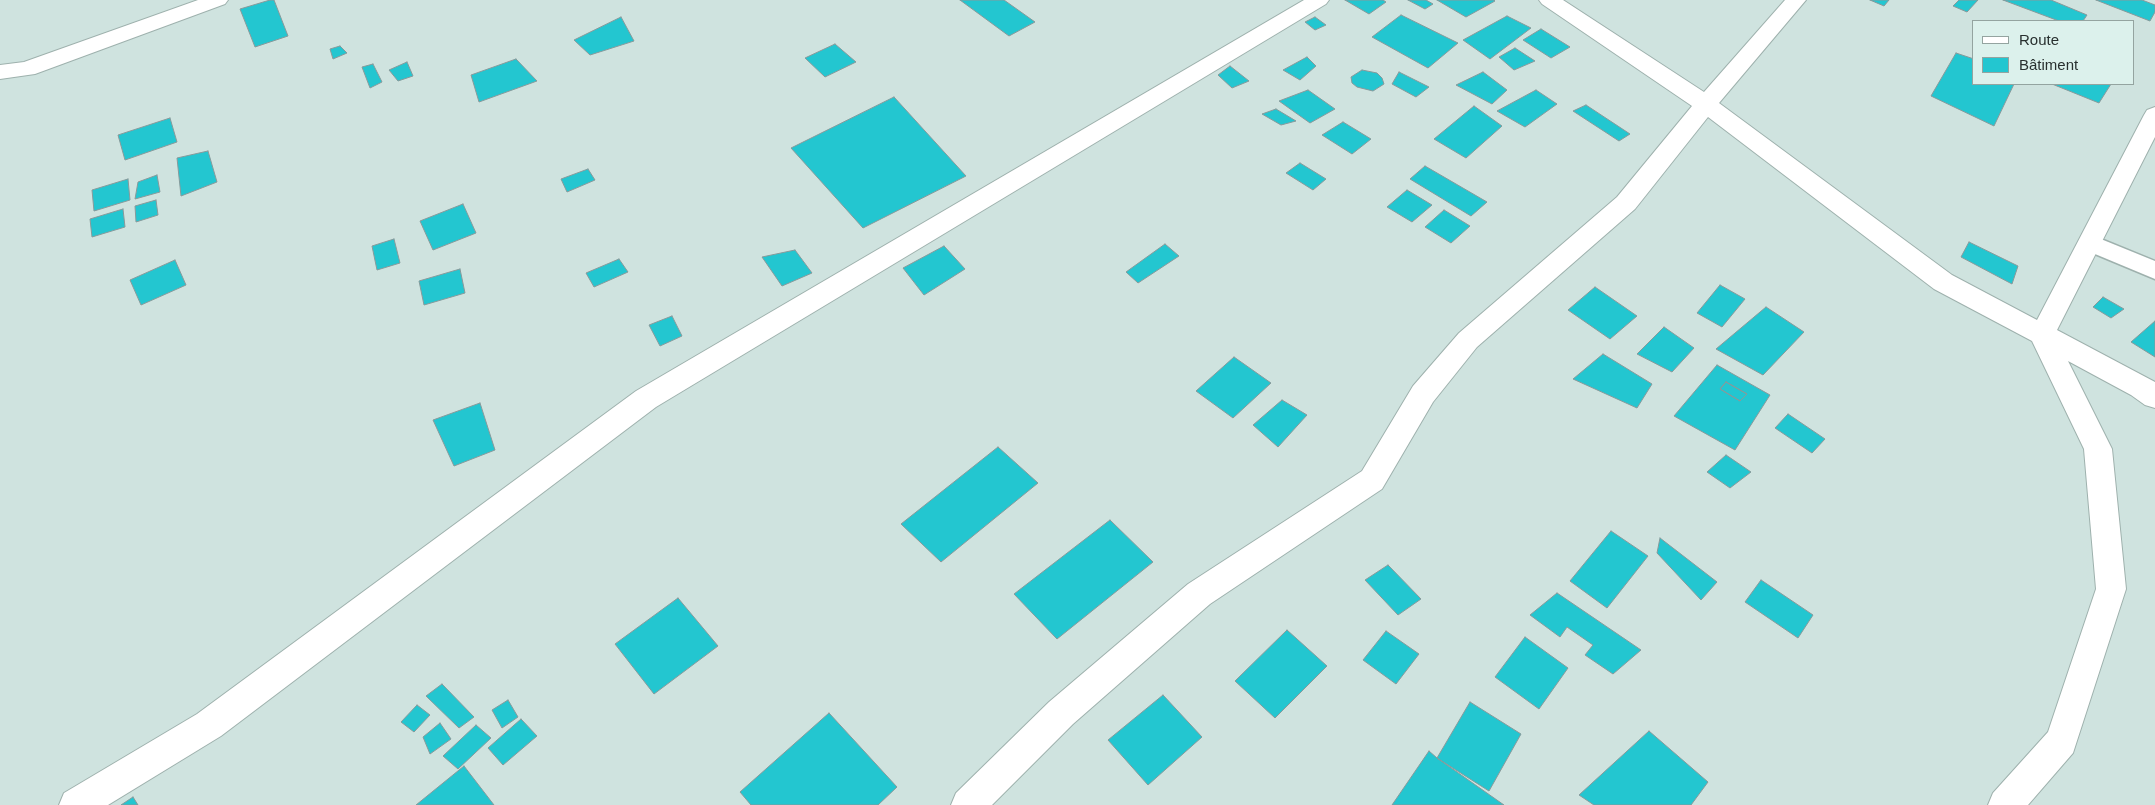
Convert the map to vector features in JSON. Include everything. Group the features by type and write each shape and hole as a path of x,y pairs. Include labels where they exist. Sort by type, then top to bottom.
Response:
{"street":[{"path":"0,72 27,69 218,0"},
{"path":"76,805 209,725 646,399 1320,0"},
{"path":"1549,0 1706,104 1943,282 2141,387 2155,397"},
{"path":"968,805 1061,713 1199,594 1372,480 1423,394 1468,340 1626,203 1706,104 1796,0"},
{"path":"2042,335 2155,114"},
{"path":"2006,805 2061,742 2111,589 2098,449 2042,335"}],"lane":[{"path":"2091,242 2155,270"}],"building":[{"path":"274,0 288,36 255,47 240,9"},
{"path":"960,0 1004,0 1035,22 1009,36"},
{"path":"1345,0 1383,0 1386,2 1369,14"},
{"path":"1408,0 1426,0 1433,4 1425,9"},
{"path":"1437,0 1494,0 1495,1 1466,17"},
{"path":"1870,0 1889,0 1884,6"},
{"path":"1959,0 1978,0 1967,12 1953,6"},
{"path":"2003,0 2051,0 2087,15 2084,20 2056,20"},
{"path":"2096,0 2142,0 2155,5 2155,12 2150,21"},
{"path":"1401,15 1458,43 1428,68 1372,37"},
{"path":"1507,16 1531,28 1490,59 1463,40"},
{"path":"621,17 634,41 590,55 574,40"},
{"path":"1315,17 1326,25 1315,30 1305,22"},
{"path":"1541,29 1570,47 1551,58 1523,40"},
{"path":"835,44 856,62 825,77 805,58"},
{"path":"340,46 347,53 333,59 330,49"},
{"path":"1515,48 1535,61 1514,70 1499,57"},
{"path":"1956,53 1972,58 1972,85 2014,85 1994,126 1931,96"},
{"path":"1307,57 1316,66 1300,80 1283,70"},
{"path":"516,59 537,81 479,102 471,75"},
{"path":"407,62 413,76 398,81 389,70"},
{"path":"373,64 382,82 370,88 362,67"},
{"path":"1230,66 1249,81 1232,88 1218,75"},
{"path":"1362,70 1377,73 1382,78 1384,84 1373,91 1357,87 1352,83 1351,77"},
{"path":"1399,72 1429,87 1416,97 1392,84"},
{"path":"1483,72 1507,90 1492,104 1456,85"},
{"path":"2054,85 2110,85 2099,103"},
{"path":"1308,90 1335,109 1310,123 1279,101"},
{"path":"1536,90 1557,104 1525,127 1497,111"},
{"path":"894,97 966,176 863,228 791,148"},
{"path":"1586,105 1630,134 1619,141 1573,111"},
{"path":"1474,106 1502,126 1466,158 1434,139"},
{"path":"1276,109 1296,121 1281,125 1262,114"},
{"path":"170,118 177,142 125,160 118,135"},
{"path":"1343,122 1371,139 1352,154 1322,135"},
{"path":"208,151 217,182 181,196 177,158"},
{"path":"1300,163 1326,179 1313,190 1286,173"},
{"path":"1425,166 1487,202 1471,216 1410,179"},
{"path":"588,169 595,180 567,192 561,179"},
{"path":"157,175 160,192 135,199 138,182"},
{"path":"128,179 130,200 94,211 92,190"},
{"path":"1407,190 1432,205 1412,222 1387,207"},
{"path":"156,200 158,215 136,222 135,206"},
{"path":"463,204 476,233 433,250 420,221"},
{"path":"123,209 125,227 92,237 90,219"},
{"path":"1444,210 1470,226 1451,243 1425,227"},
{"path":"394,239 400,263 377,270 372,246"},
{"path":"1969,242 2018,266 2012,284 1961,257"},
{"path":"1165,244 1179,256 1138,283 1126,272"},
{"path":"944,246 965,269 924,295 903,268"},
{"path":"795,250 812,273 782,286 762,257"},
{"path":"619,259 628,272 594,287 586,273"},
{"path":"175,260 186,285 141,305 130,280"},
{"path":"460,269 465,293 424,305 419,281"},
{"path":"1720,285 1745,299 1722,327 1697,313"},
{"path":"1595,287 1637,316 1610,339 1568,310"},
{"path":"2103,297 2124,309 2111,318 2093,307"},
{"path":"1766,307 1804,332 1763,375 1716,349"},
{"path":"672,316 682,336 660,346 649,325"},
{"path":"2155,321 2155,357 2131,342"},
{"path":"1664,327 1694,348 1672,372 1637,354"},
{"path":"1603,354 1652,384 1637,408 1573,379"},
{"path":"1234,357 1271,383 1233,418 1196,391"},
{"path":"1717,365 1770,395 1735,450 1674,416","holes":["1726,382 1747,394 1740,401 1720,389"]},
{"path":"1726,382 1747,394 1740,401 1720,389"},
{"path":"1282,400 1307,415 1278,447 1253,425"},
{"path":"480,403 495,450 454,466 433,420"},
{"path":"1788,414 1825,439 1812,453 1775,428"},
{"path":"998,447 1038,483 941,562 901,524"},
{"path":"1726,455 1751,472 1730,488 1707,472"},
{"path":"1110,520 1153,562 1057,639 1014,594"},
{"path":"1611,531 1648,556 1607,608 1570,581"},
{"path":"1660,538 1717,582 1701,600 1657,553"},
{"path":"1388,565 1421,599 1398,615 1365,580"},
{"path":"1761,580 1813,615 1798,638 1745,602"},
{"path":"1557,593 1641,650 1613,674 1585,655 1593,645 1567,627 1560,637 1530,615"},
{"path":"678,598 718,646 654,694 615,644"},
{"path":"1287,630 1327,666 1275,718 1235,681"},
{"path":"1386,631 1419,654 1396,684 1363,660"},
{"path":"1525,637 1568,668 1539,709 1495,677"},
{"path":"442,684 474,717 459,728 426,696"},
{"path":"1163,695 1202,737 1148,785 1108,740"},
{"path":"508,700 518,717 502,728 492,710"},
{"path":"1470,702 1521,734 1489,791 1437,758"},
{"path":"417,705 430,715 414,732 401,722"},
{"path":"829,713 897,787 878,805 751,805 740,792"},
{"path":"521,719 537,736 503,765 488,748"},
{"path":"440,723 451,739 430,754 423,737"},
{"path":"476,725 491,738 458,769 443,756"},
{"path":"1649,731 1708,782 1691,805 1594,805 1579,795"},
{"path":"1429,751 1437,758 1504,805 1392,805"},
{"path":"464,766 494,805 416,805"},
{"path":"133,797 138,805 121,805"}]}
